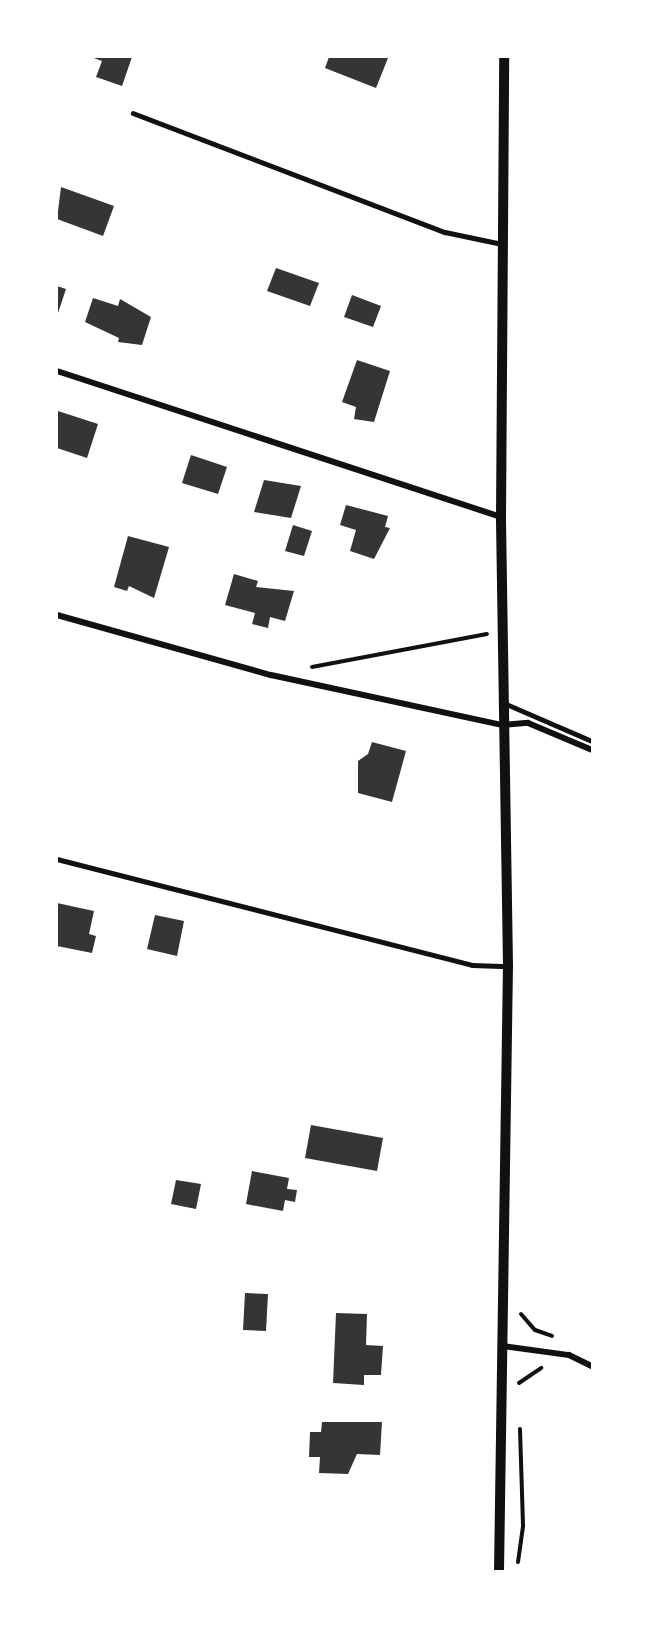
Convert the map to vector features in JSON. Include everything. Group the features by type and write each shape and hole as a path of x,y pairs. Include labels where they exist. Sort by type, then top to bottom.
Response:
{"street":[{"path":"499,1571 508,966 501,517 504,57"},
{"path":"57,371 501,517"},
{"path":"57,615 271,675 503,725 528,723 592,750"},
{"path":"501,1346 569,1356 592,1366"}],"lane":[{"path":"133,113 445,232 502,244"},
{"path":"503,703 592,741"},
{"path":"57,859 472,964 508,966"}],"path":[{"path":"306,668 503,630"},
{"path":"517,1391 527,1373 548,1368"},
{"path":"517,1571 524,1481 519,1420"}],"building":[{"path":"91,57 132,57 122,86 96,77 102,61"},
{"path":"329,57 388,58 376,88 325,68"},
{"path":"61,187 114,206 103,236 57,219"},
{"path":"276,268 319,283 310,306 267,291"},
{"path":"57,286 66,289 57,316"},
{"path":"352,295 381,306 373,327 344,317"},
{"path":"93,298 118,306 120,299 151,317 142,345 118,342 119,338 85,322"},
{"path":"357,360 390,371 374,422 354,419 356,407 342,402"},
{"path":"58,411 98,424 87,458 57,448"},
{"path":"191,455 227,467 218,494 182,483"},
{"path":"264,480 301,486 291,518 254,512"},
{"path":"346,505 388,516 385,527 390,528 374,559 350,551 356,530 340,525"},
{"path":"293,525 312,531 304,556 285,551"},
{"path":"128,536 169,547 154,598 129,586 127,591 114,587"},
{"path":"234,574 258,581 256,587 294,591 285,621 270,617 268,628 252,624 255,613 225,605"},
{"path":"372,742 406,751 392,802 358,793 358,761 368,754"},
{"path":"57,903 94,911 89,934 96,936 92,953 57,946"},
{"path":"155,915 184,921 177,956 147,949"},
{"path":"311,1125 383,1138 377,1171 305,1158"},
{"path":"252,1171 289,1178 287,1189 297,1190 295,1202 285,1200 283,1211 246,1204"},
{"path":"176,1180 201,1184 196,1209 171,1204"},
{"path":"245,1293 268,1294 266,1331 243,1330"},
{"path":"336,1313 367,1314 366,1345 383,1346 381,1375 364,1375 364,1385 333,1383"},
{"path":"322,1422 382,1422 380,1455 357,1454 348,1474 319,1473 320,1457 309,1457 310,1432 321,1432"}]}
